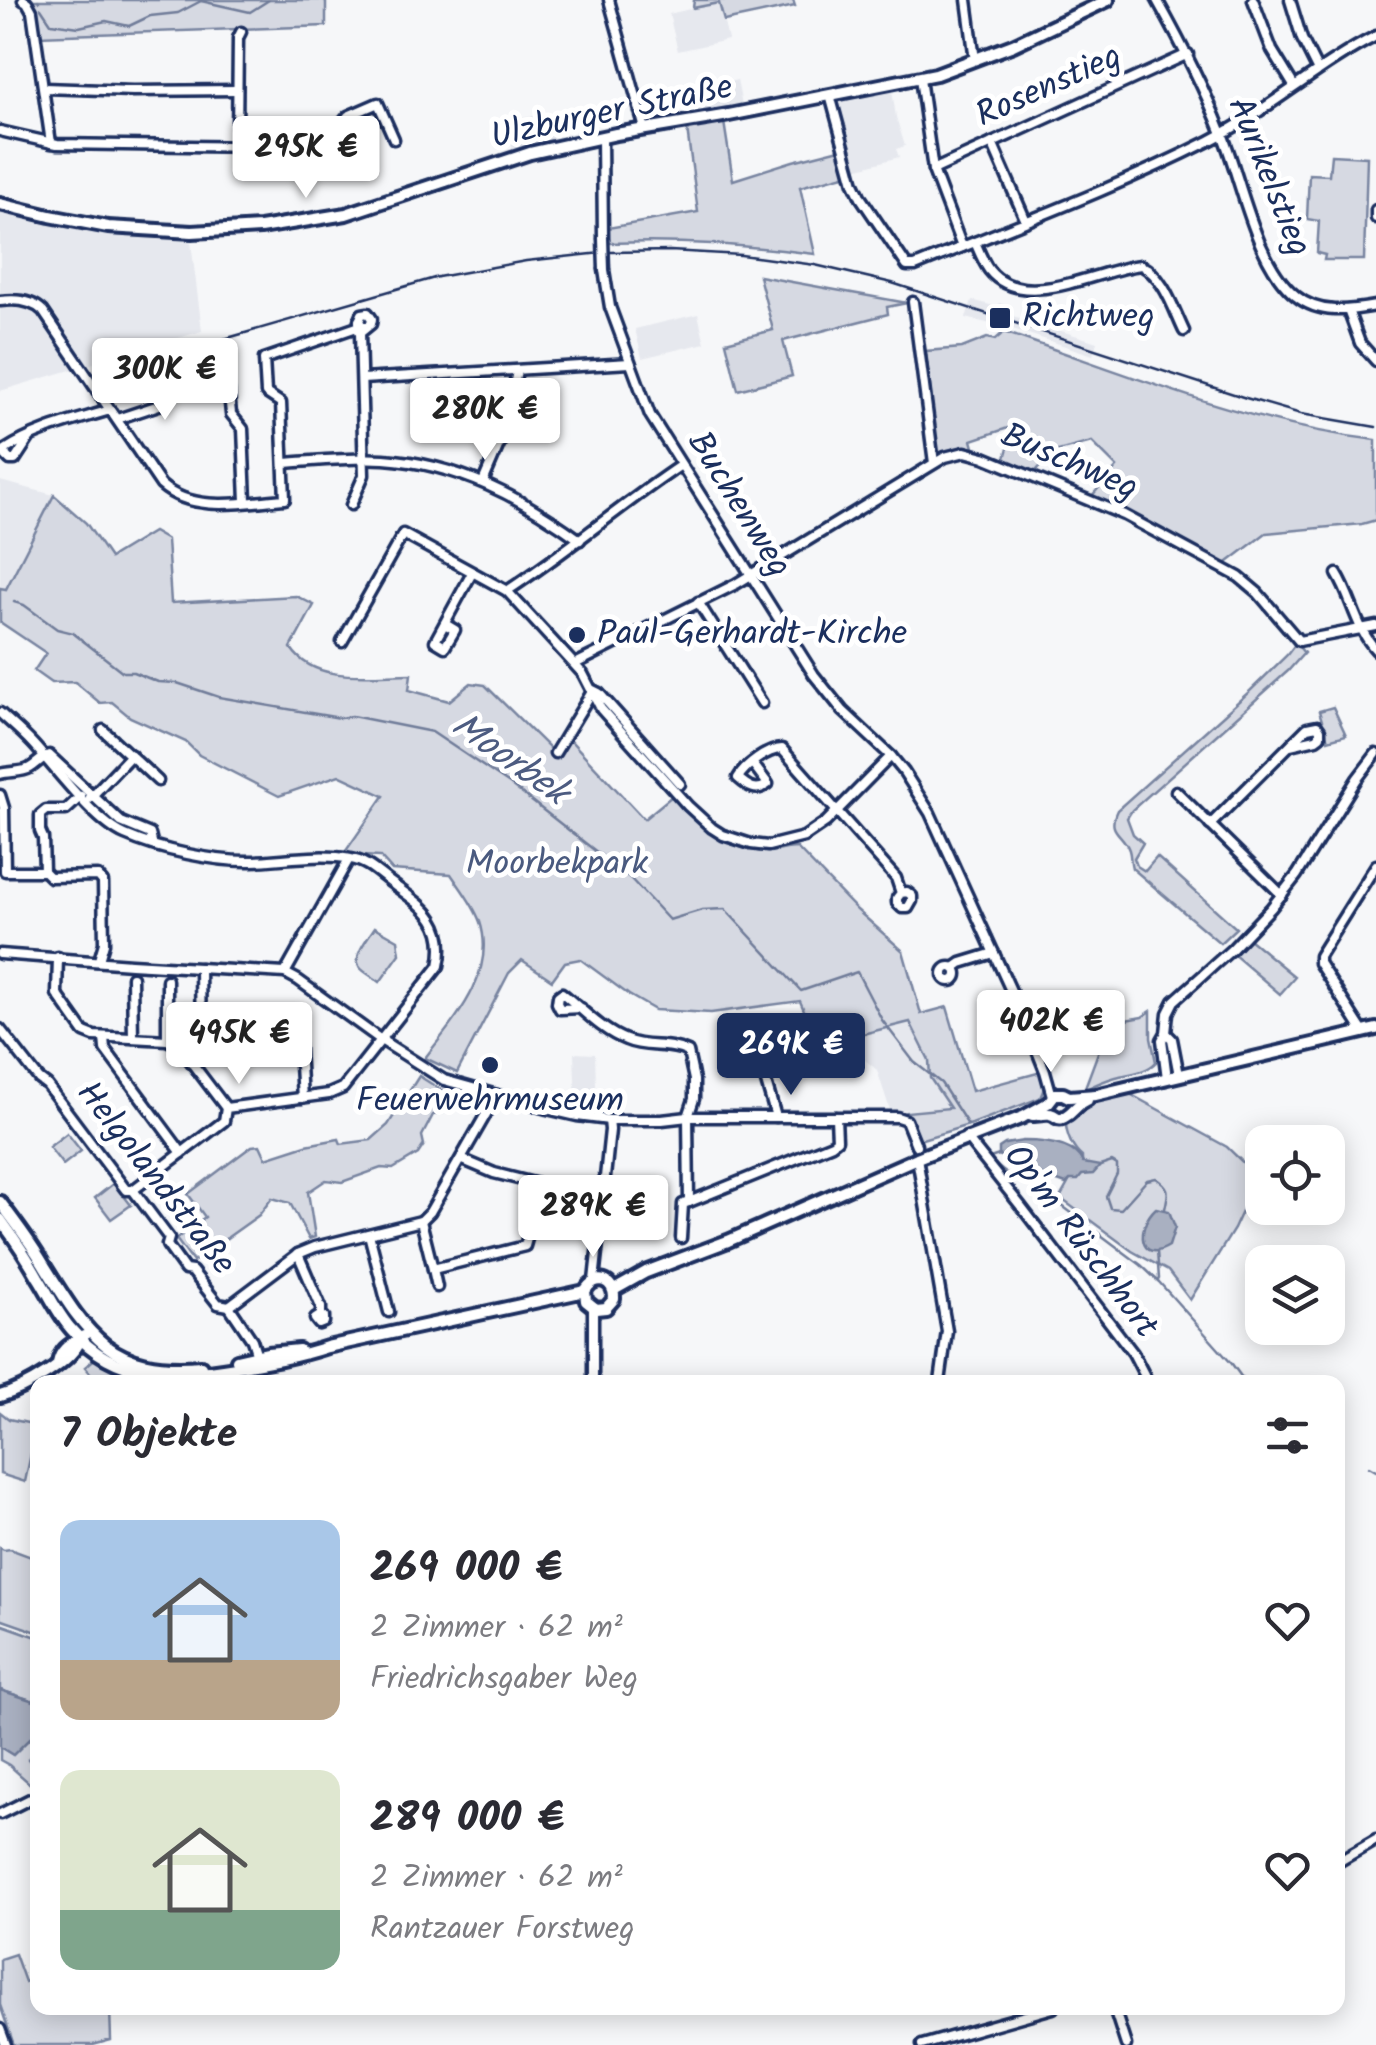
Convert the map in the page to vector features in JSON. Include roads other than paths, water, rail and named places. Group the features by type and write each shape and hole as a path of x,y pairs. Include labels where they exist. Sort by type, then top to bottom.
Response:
{"main road":[{"name":"Ulzburger Straße","path":"0,204 131,230 192,232 260,228 354,212 513,158 602,136 920,78 976,62 1108,0"},
{"path":"591,1302 605,1284 636,1277 728,1241 1058,1102 1376,1028"},
{"path":"0,1202 30,1241 84,1335"},
{"path":"0,1219 67,1324 116,1362 148,1373 185,1375 560,1297 606,1308 612,1303 605,1284"},
{"path":"42,1375 58,1364 59,1356 84,1335"},
{"path":"0,1396 30,1383"}],"street":[{"path":"22,0 32,11 51,142"},
{"path":"609,0 644,129"},
{"path":"967,0 976,62"},
{"name":"Aurikelstieg","path":"1158,0 1188,54 1222,134 1272,270 1288,289 1316,308 1348,310 1376,306"},
{"path":"1254,0 1272,50 1294,86"},
{"path":"1290,0 1302,39 1318,69"},
{"path":"238,145 241,32"},
{"path":"830,95 860,198 907,266 914,266 1148,171 1258,113 1318,69 1376,36"},
{"name":"Rosenstieg","path":"933,170 1188,54"},
{"path":"920,78 933,170 962,247"},
{"path":"44,88 238,90"},
{"path":"238,133 325,133 348,116 378,103 394,138"},
{"path":"0,131 51,142 256,147 257,134"},
{"name":"Buchenweg","path":"602,136 602,238 610,307 650,416 830,697 891,756 930,813 1058,1102"},
{"path":"992,143 1026,221"},
{"path":"975,242 986,267 1014,287 1056,286 1141,265 1160,281 1184,331"},
{"path":"0,301 24,302 43,310 142,459 168,492 193,502 286,500 280,403 266,392 264,360 357,328 360,333"},
{"path":"913,302 934,463"},
{"path":"1348,310 1360,343 1376,361"},
{"path":"351,505 364,475 360,333 364,324"},
{"path":"362,379 630,364"},
{"path":"483,482 504,433 517,371"},
{"path":"116,419 165,403 162,394 227,372 232,418 243,429 246,502"},
{"path":"30,437 110,410"},
{"name":"Buschweg","path":"575,664 750,576 954,453 974,453 1124,515 1239,578 1258,593 1299,641 1361,629"},
{"path":"284,463 364,458 424,464 483,482 530,505 580,540"},
{"path":"507,591 681,465"},
{"path":"342,642 402,534 507,591 575,664 601,709 694,812 723,834 751,844 780,845 804,837 826,822 891,756"},
{"path":"445,624 472,573"},
{"path":"1337,574 1361,629 1376,650"},
{"path":"698,602 762,703"},
{"path":"1361,629 1376,626"},
{"path":"556,753 593,690"},
{"path":"593,690 599,692 680,784"},
{"path":"0,714 43,756"},
{"path":"103,730 158,781"},
{"path":"1210,824 1290,745"},
{"path":"753,764 774,748 782,749 896,878 901,893"},
{"path":"1166,1078 1162,1040 1174,1001 1282,896 1376,754"},
{"path":"44,872 40,816 46,810 66,810 87,798 131,755"},
{"path":"0,774 27,770 43,756 52,756 87,798 125,830 152,842 205,857 248,861 334,857 354,860 377,872 432,914 440,931 442,950 438,966 339,1091 226,1108"},
{"path":"1176,791 1282,896"},
{"path":"0,794 4,808 5,871 44,872 50,877 98,876 103,882 104,943 99,960"},
{"path":"284,973 354,860"},
{"path":"1363,1032 1319,964 1319,956 1376,865"},
{"path":"954,968 994,952"},
{"path":"0,954 284,973 444,1080 546,1110 609,1120 897,1117 906,1120 916,1145"},
{"path":"58,958 56,994 84,1032 104,1037 168,1040 186,1054 226,1108 224,1121 133,1190"},
{"path":"200,968 201,1033"},
{"path":"132,977 133,1038"},
{"path":"167,980 168,1040"},
{"path":"581,1008 627,1041 677,1046 688,1052 694,1080 688,1118 689,1202"},
{"name":"Helgolandstraße","path":"0,1029 47,1084 126,1190 133,1190 186,1270 192,1271 218,1304 229,1306 252,1340 258,1360"},
{"path":"263,1038 298,1033 302,1098"},
{"path":"1166,1033 1172,1039 1179,1075"},
{"path":"104,1037 105,1048 182,1152"},
{"path":"758,1056 776,1117"},
{"path":"229,1306 298,1254 421,1221 462,1159 497,1095"},
{"path":"681,1238 684,1204 832,1144 837,1140 836,1118"},
{"path":"605,1284 598,1254 609,1120"},
{"name":"Op'm Rüschhort","path":"966,1138 1133,1353 1144,1375"},
{"path":"918,1158 947,1331 941,1375"},
{"path":"433,1269 525,1246 542,1185 462,1159"},
{"path":"421,1221 437,1287"},
{"path":"369,1234 390,1312"},
{"path":"298,1254 321,1307 320,1315"},
{"path":"591,1302 593,1375"},
{"path":"0,1814 30,1799"},
{"path":"1345,1858 1376,1840"},
{"path":"922,2045 1029,2015"},
{"path":"1116,2015 1126,2045"},
{"path":"0,2029 6,2045"}],"water":[{"path":"1005,1144 1058,1144 1073,1151 1083,1163 1100,1166 1093,1174 1066,1184 1016,1166 999,1155 999,1148"},
{"path":"1156,1208 1169,1211 1175,1227 1169,1246 1151,1251 1143,1241 1143,1233"},
{"path":"0,1690 30,1700 30,1738 13,1755 0,1747"}],"waterway":[{"path":"41,8 51,23 79,27 106,21 129,26 150,16 178,13 201,1 250,12 269,0"},
{"name":"Moorbek","path":"14,602 57,629 73,633 123,672 219,697 432,732 511,785 630,878 669,920 702,910 725,909 801,991 857,972 882,1020 914,1062 941,1083 968,1125"},
{"name":"Moorbek","path":"974,1141 1006,1173 1033,1184 1141,1265 1240,1375"},
{"path":"990,1158 999,1155"},
{"path":"1100,1166 1112,1162 1117,1165 1117,1174 1106,1196 1110,1208 1121,1209 1147,1180 1156,1178 1168,1191 1165,1209"},
{"path":"1157,1251 1159,1279"},
{"name":"Moorbek","path":"1369,1467 1376,1471"}],"railway":[{"path":"100,375 438,277 526,261 611,252 670,251 815,265 892,283 1246,398 1301,414 1376,427"}],"place":[{"name":"Richtweg","path":"1000,318"},
{"name":"Paul-Gerhardt-Kirche","path":"577,635"},
{"name":"Feuerwehrmuseum","path":"490,1065"}],"park label":[{"name":"Moorbekpark","path":"557,865"}]}
